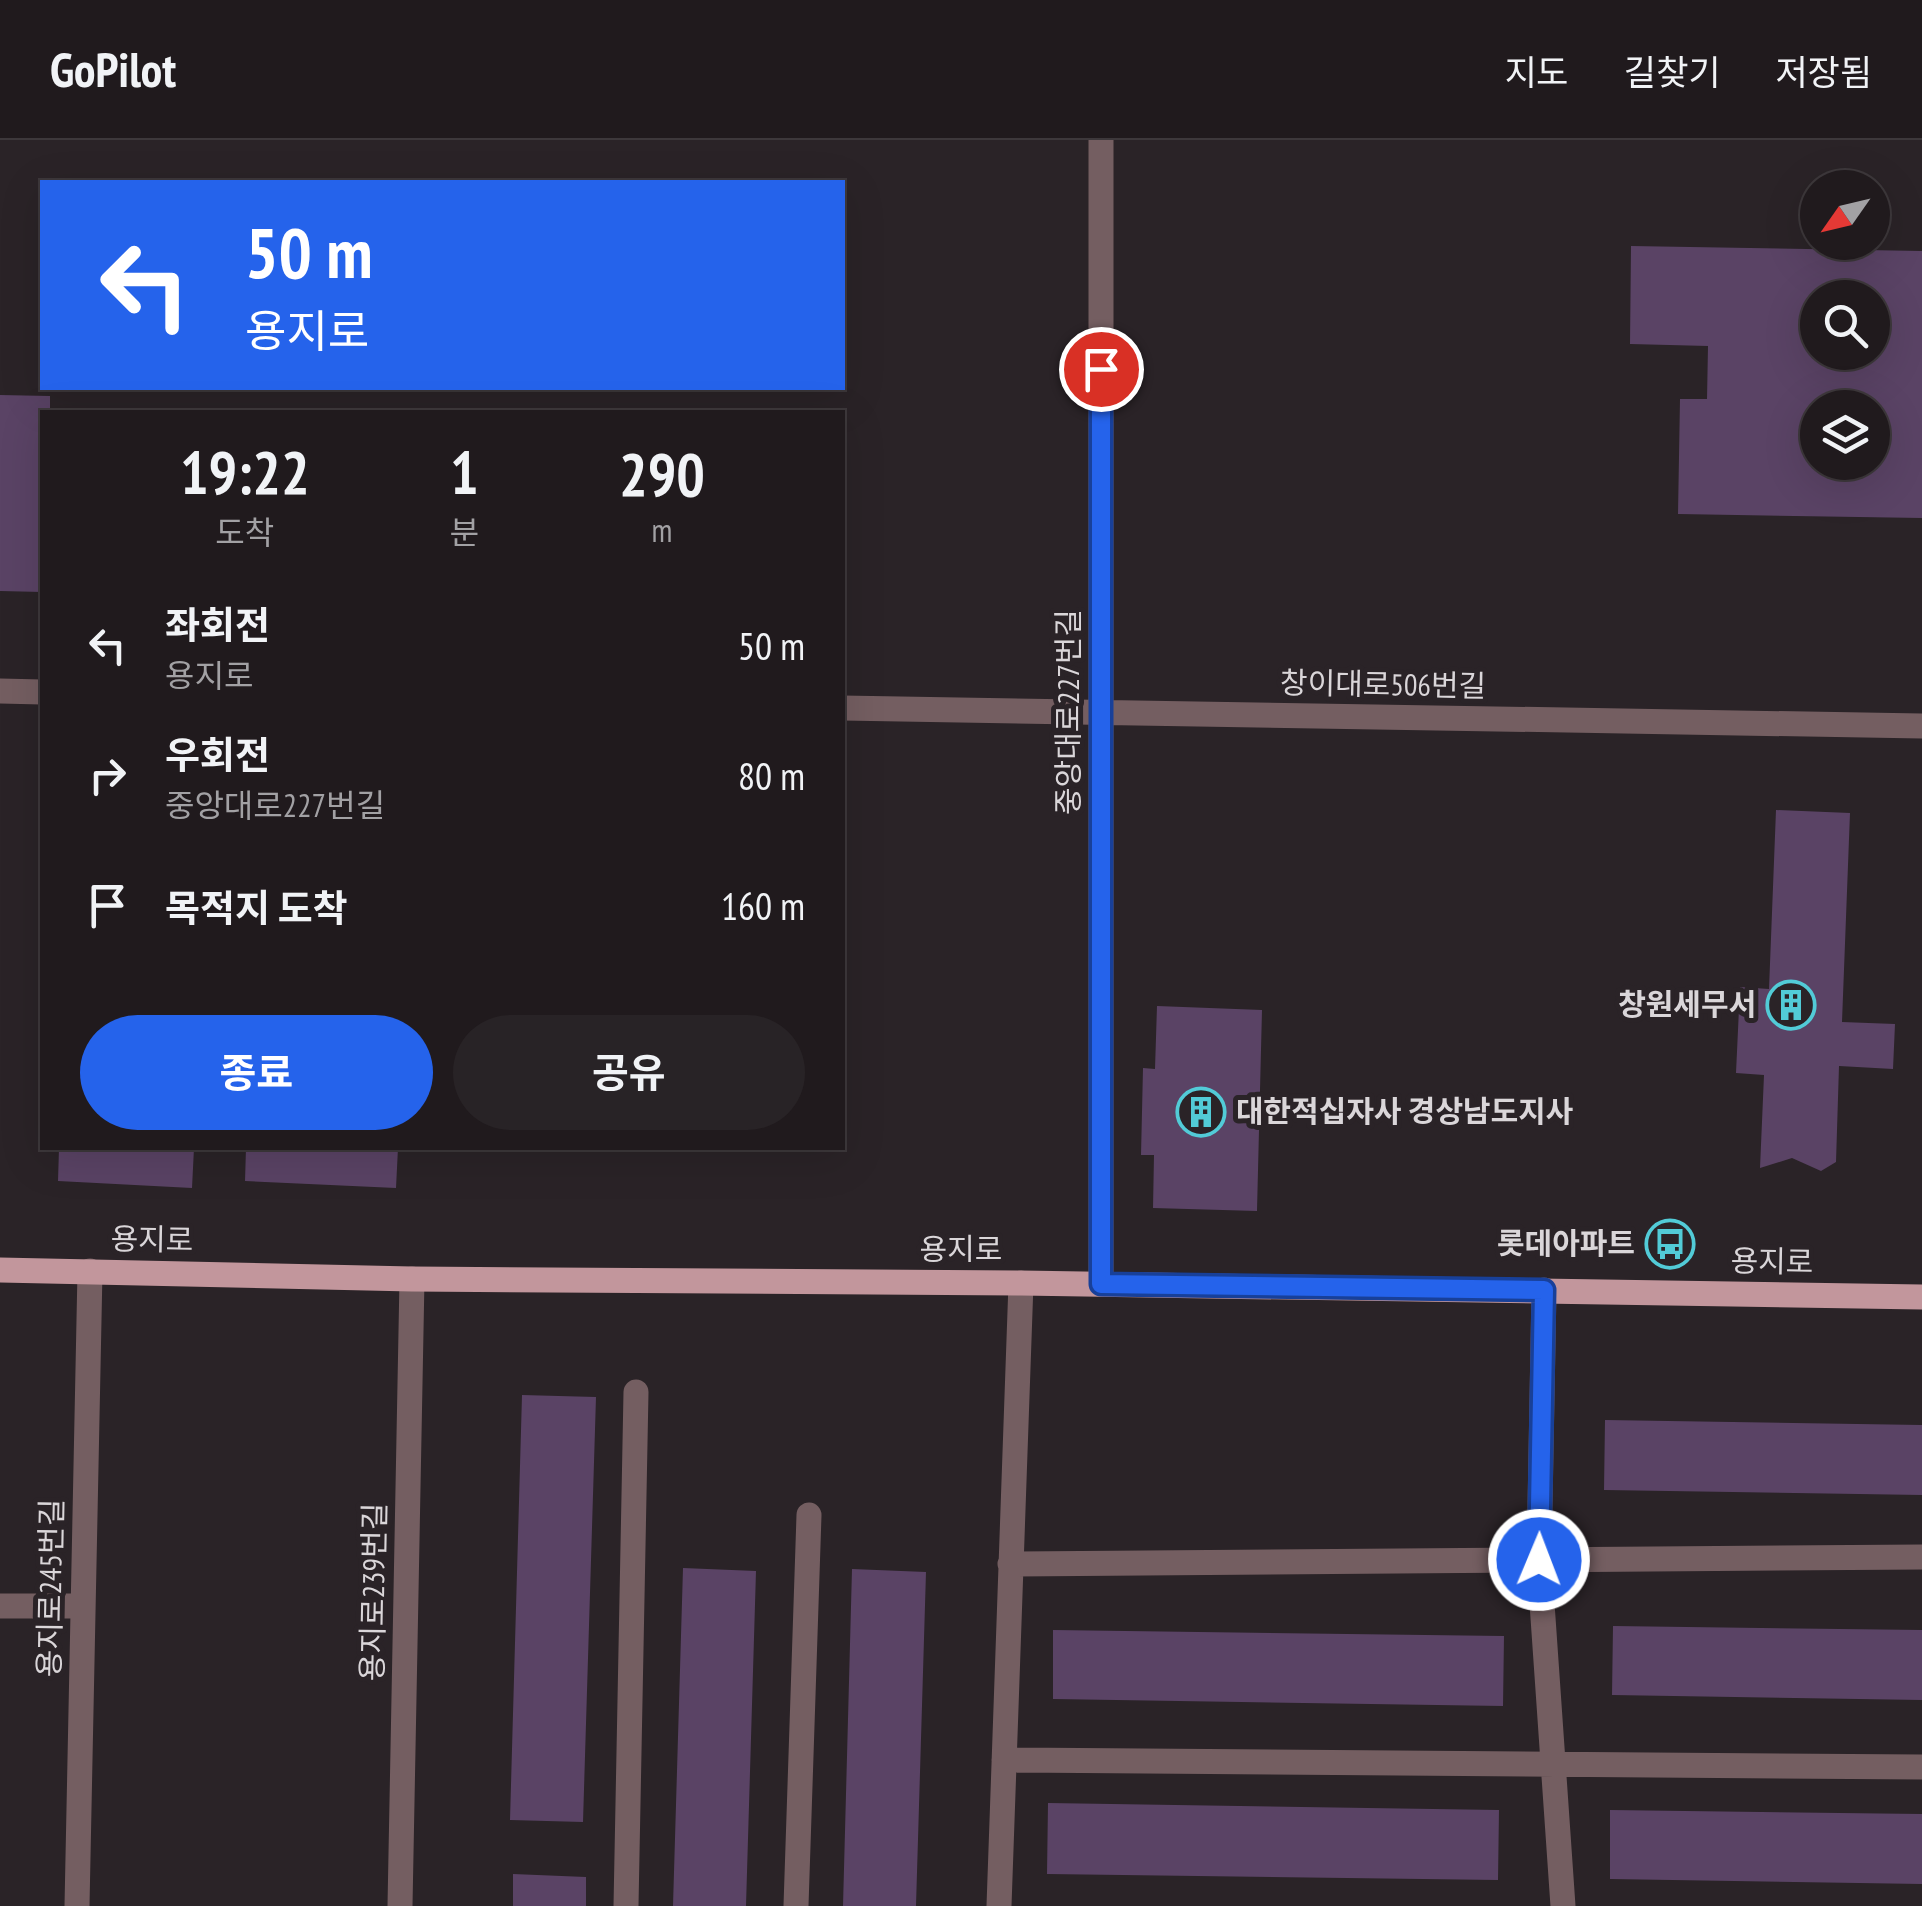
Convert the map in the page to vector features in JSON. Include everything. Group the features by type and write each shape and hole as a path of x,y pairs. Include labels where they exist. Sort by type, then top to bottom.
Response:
{"main road":[{"name":"용지로","path":"0,1270 1922,1297"}],"street":[{"name":"중앙대로227번길","path":"1101,140 1101,1284"},
{"path":"0,691 40,692"},
{"name":"창이대로506번길","path":"845,708 1922,726"},
{"name":"용지로245번길","path":"77,1906 90,1270"},
{"name":"용지로239번길","path":"400,1906 412,1278"},
{"path":"999,1906 1020,1283"},
{"path":"1544,1290 1539,1560 1563,1906"},
{"path":"626,1906 636,1392"},
{"path":"796,1906 809,1515"},
{"path":"1010,1564 1922,1557"},
{"path":"0,1606 84,1606"},
{"path":"1004,1760 1922,1767"}],"building":[{"path":"1631,246 1800,249 1800,260 1890,260 1890,250 1922,251 1922,518 1678,514 1680,399 1707,399 1708,346 1630,344"},
{"path":"0,395 50,396 50,410 40,410 40,592 0,591"},
{"name":"창원세무서","path":"1776,810 1850,813 1842,1022 1895,1024 1893,1069 1839,1066 1836,1162 1821,1171 1792,1158 1760,1168 1764,1075 1736,1073 1740,987 1769,989"},
{"name":"대한적십자사 경상남도지사","path":"1157,1006 1262,1010 1257,1211 1153,1208 1154,1155 1141,1155 1143,1068 1155,1069"},
{"path":"59,1150 194,1150 192,1188 58,1181"},
{"path":"246,1150 398,1150 396,1188 245,1181"},
{"path":"522,1395 596,1397 583,1822 510,1820"},
{"path":"1605,1420 1922,1425 1922,1495 1604,1490"},
{"path":"683,1568 756,1571 746,1906 673,1906"},
{"path":"852,1569 926,1572 916,1906 843,1906"},
{"path":"1613,1626 1922,1630 1922,1700 1612,1695"},
{"path":"1053,1630 1504,1636 1503,1706 1053,1699"},
{"path":"1048,1803 1499,1810 1498,1880 1047,1874"},
{"path":"1610,1810 1922,1814 1922,1884 1610,1879"},
{"path":"513,1874 586,1877 586,1906 513,1906"}],"place":[{"name":"창원세무서","path":"1791,1005"},
{"name":"대한적십자사 경상남도지사","path":"1201,1112"},
{"name":"롯데아파트","path":"1670,1244"}],"route":[{"path":"1101,369 1101,1284 1544,1290 1539,1560"}]}
